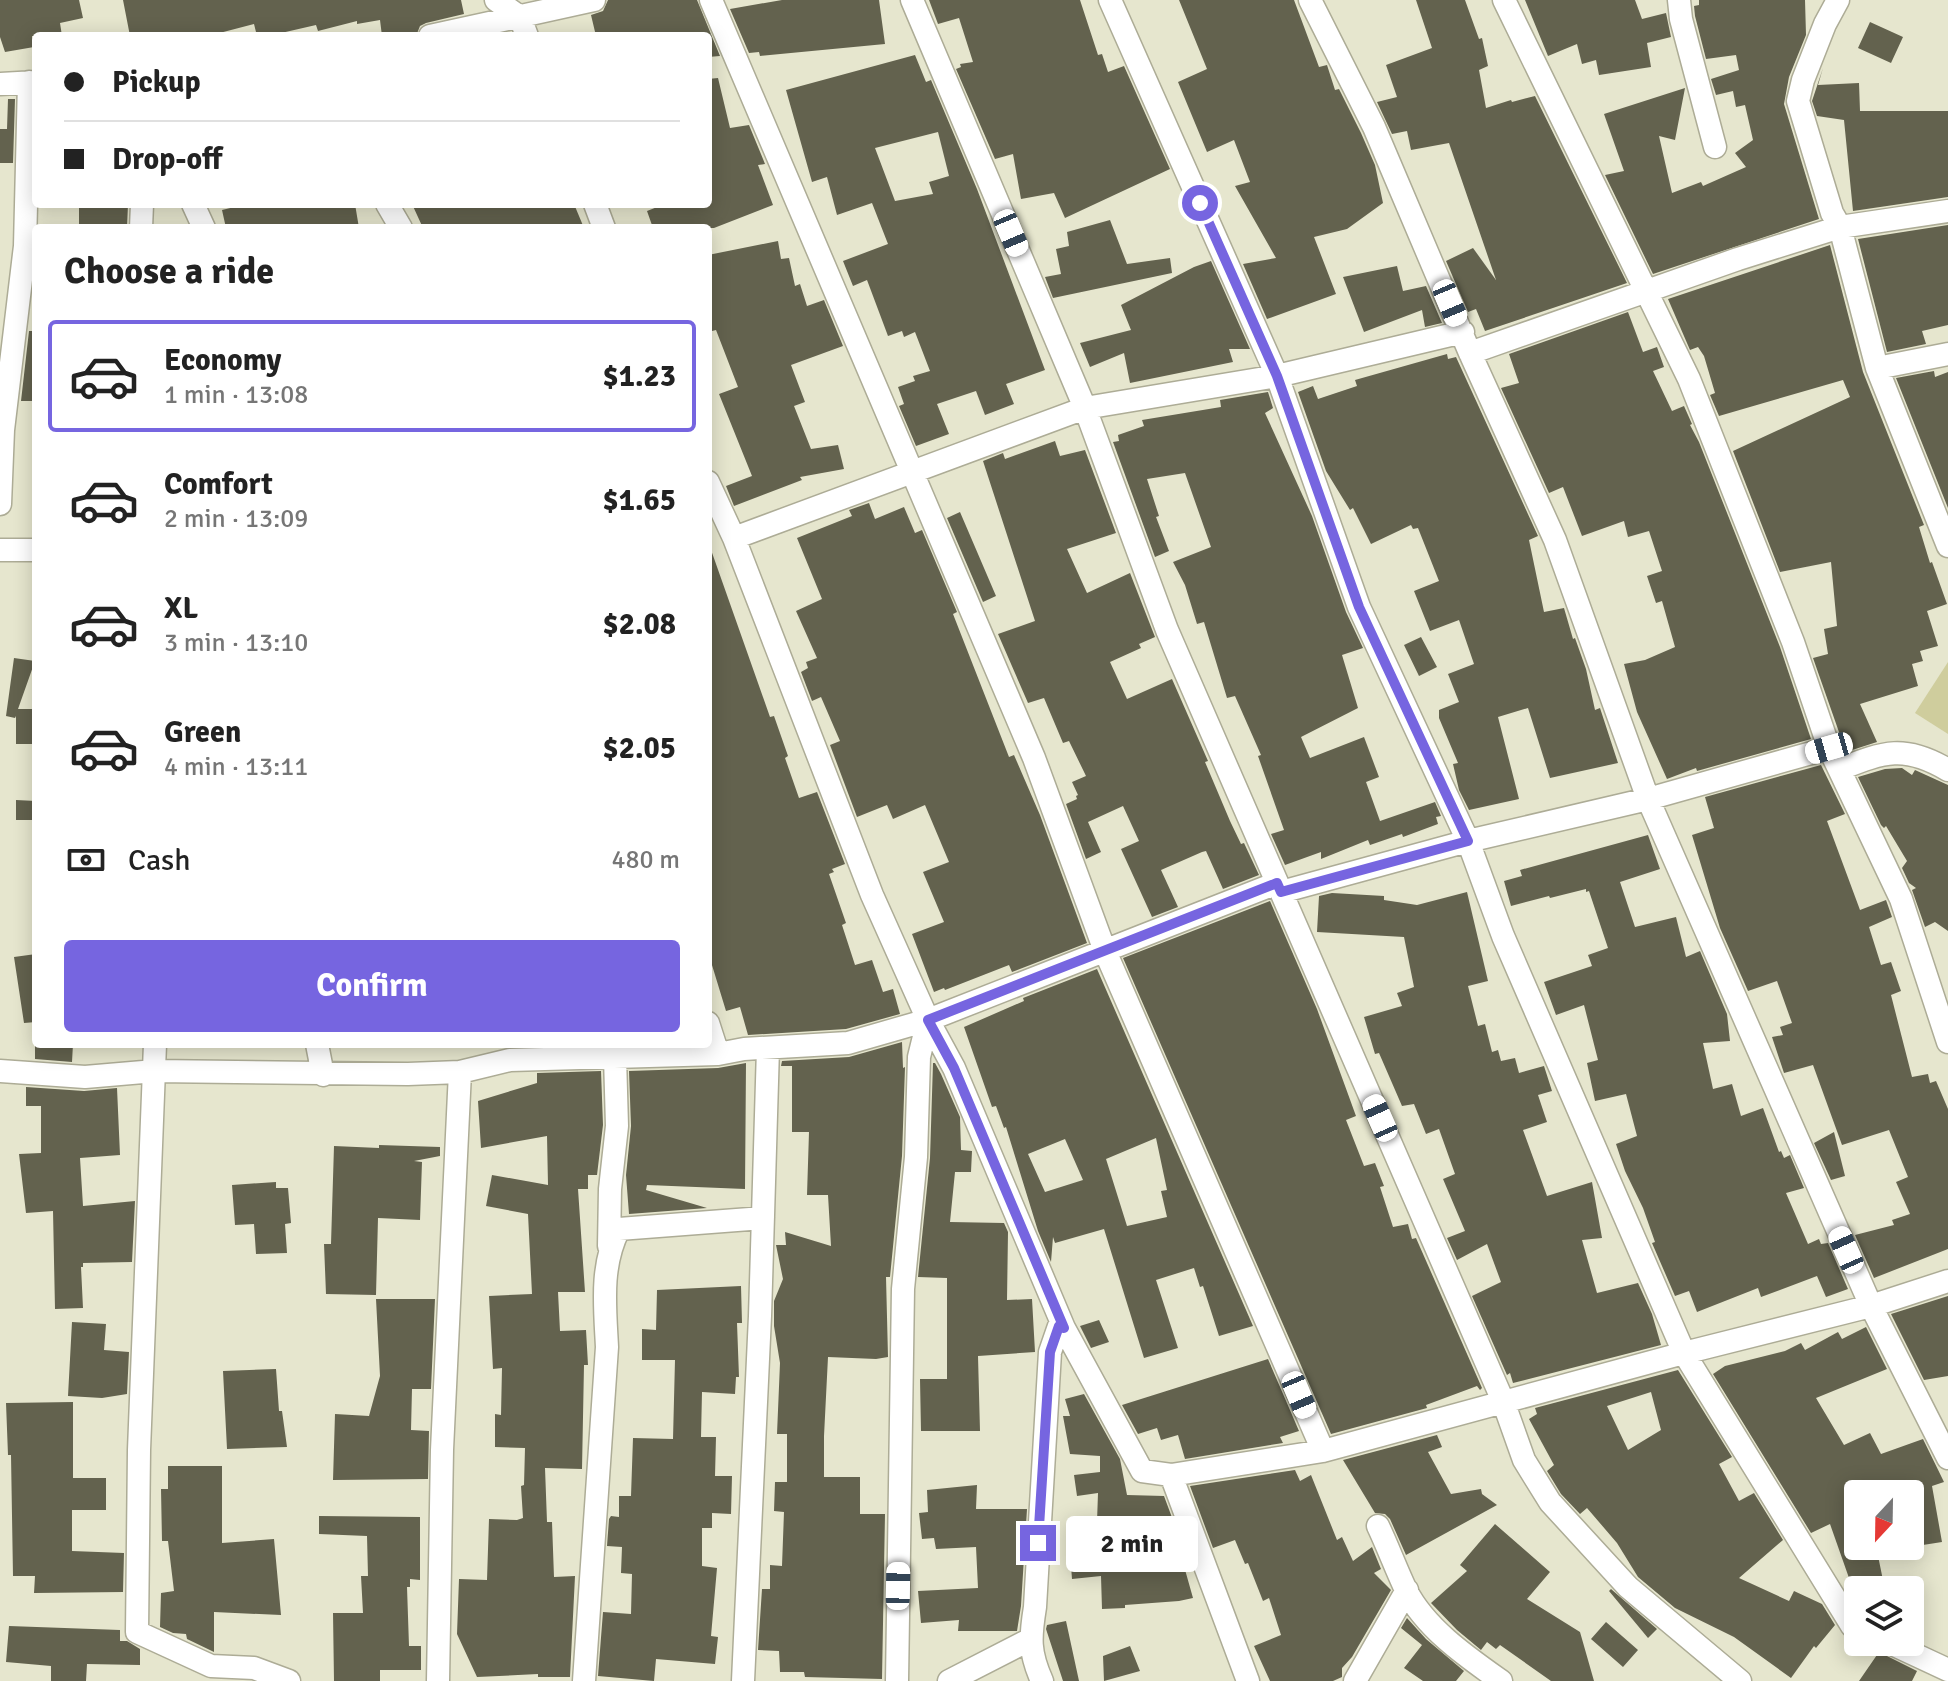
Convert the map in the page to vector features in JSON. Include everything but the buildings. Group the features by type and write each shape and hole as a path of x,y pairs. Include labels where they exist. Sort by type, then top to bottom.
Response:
{"street":[{"path":"496,0 524,27"},
{"path":"472,32 524,27 594,0"},
{"path":"711,0 1034,758 1105,951 1323,1451"},
{"path":"912,0 1085,408 1167,630 1503,1401 1524,1460 1550,1502 1628,1587 1740,1681"},
{"path":"1110,0 1277,376 1359,607 1468,841 1503,936 1684,1353 1844,1613"},
{"path":"1310,0 1374,127 1555,540 1648,799 1871,1306 1948,1458"},
{"path":"1504,0 1689,379 1793,642 1829,748 1901,899 1948,1042"},
{"path":"1679,0 1681,19 1715,147"},
{"path":"1838,0 1825,24 1798,101 1832,213 1840,227 1877,368 1948,546"},
{"path":"0,84 32,82 25,246 2,430 0,504"},
{"path":"734,538 1085,408 1467,342 1649,292 1738,259 1840,227 1948,211"},
{"path":"1877,368 1948,354"},
{"path":"712,491 734,538 872,895 928,1020 954,1068 1064,1328 1142,1471 1171,1475 1323,1451 1871,1306 1948,1281"},
{"path":"0,550 32,550"},
{"path":"0,1071 85,1077 155,1071 323,1075 460,1072 508,1052 615,1057 718,1054 848,1043 928,1020 1279,888 1648,799 1829,748"},
{"path":"1840,769 1883,753 1925,757 1948,770"},
{"path":"897,1681 903,1289 916,1157 919,1057 928,1020"},
{"path":"712,1035 718,1054"},
{"path":"155,1048 139,1450 137,1632 211,1666 254,1668 289,1681"},
{"path":"318,1048 323,1075"},
{"path":"743,1681 768,1048"},
{"path":"584,1681 607,1347 604,1297 617,1126 615,1057"},
{"path":"438,1681 442,1450 460,1072"},
{"path":"609,1248 619,1229 763,1218"},
{"path":"1042,1681 1029,1640 1035,1607 1050,1352 1059,1326 1064,1328"},
{"path":"1171,1475 1248,1681"},
{"path":"1378,1526 1419,1609 1463,1654 1501,1681"},
{"path":"1355,1681 1407,1590"},
{"path":"949,1681 1029,1640"},
{"path":"1924,1655 1945,1663"}],"shaded area":[{"path":"1948,662 1948,734 1915,713"}],"route":[{"path":"1038,1543 1050,1352 1059,1326 1064,1328 954,1068 928,1020 1277,883 1281,892 1468,841 1359,607 1277,376 1200,203"}]}
